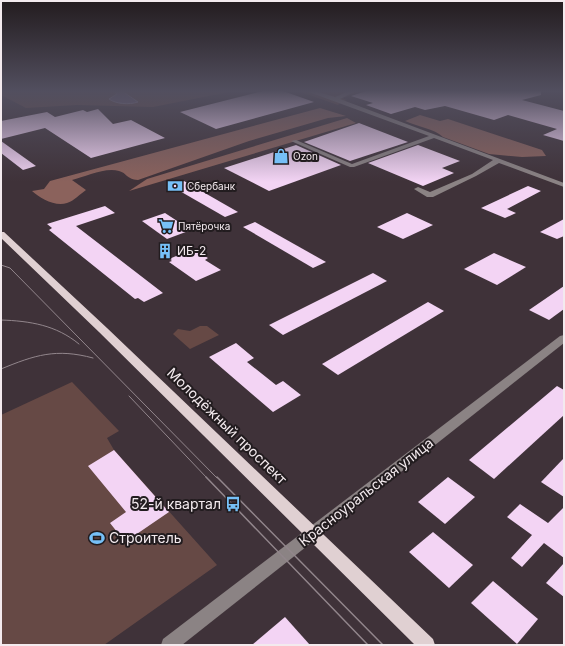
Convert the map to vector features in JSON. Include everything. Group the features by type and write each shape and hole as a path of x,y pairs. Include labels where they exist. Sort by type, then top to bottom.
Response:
{"main road":[{"name":"Молодёжный проспект","path":"1,234 103,330 427,645"}],"street":[{"path":"394,121 432,137 564,185"},
{"path":"294,141 352,166 432,137"},
{"path":"418,189 430,195 474,175 497,161"},
{"name":"Красноуральская улица","path":"169,645 564,338"}],"shaded area":[{"path":"271,121 317,121 249,141 138,180 119,171 108,170 72,180 86,190 75,199 67,203 53,203 43,199 32,191 44,189 50,181"},
{"path":"337,121 353,121 356,123 129,191 147,179"},
{"path":"405,121 455,121 542,150 546,156 522,157 489,154 443,137 440,134"},
{"path":"200,326 207,326 219,335 190,349 173,334 178,329 190,331"},
{"name":"Строитель","path":"72,382 119,431 107,438 114,450 217,565 104,645 1,645 1,415"}],"building":[{"path":"1,121 110,121 113,124 133,121 165,138 91,158 45,128 1,139"},
{"path":"199,121 245,121 216,129"},
{"path":"530,121 564,121 564,141 543,135 557,129"},
{"path":"359,123 408,142 350,161 304,142"},
{"path":"1,141 36,166 23,170 1,153"},
{"path":"296,145 341,165 269,191 224,168"},
{"path":"418,145 460,161 442,168 454,173 423,186 368,163"},
{"path":"184,181 238,212 225,217 171,186"},
{"path":"528,186 541,191 507,209 516,213 505,218 481,208"},
{"path":"105,206 115,213 76,226 163,293 144,302 138,298 135,299 49,230 52,228 47,224"},
{"name":"Пятёрочка","path":"165,213 191,230 167,239 142,221"},
{"path":"407,213 433,225 403,239 377,227"},
{"path":"564,219 564,236 557,239 540,232"},
{"path":"255,222 326,262 313,268 243,227"},
{"path":"193,249 208,258 205,260 221,270 196,281 169,262 172,261 169,259"},
{"path":"494,253 526,267 497,285 464,269"},
{"path":"373,273 387,281 283,335 269,325"},
{"path":"564,286 564,309 549,320 529,310"},
{"path":"428,302 444,311 338,375 322,364"},
{"path":"236,343 254,358 247,362 276,385 283,381 301,395 273,412 209,357"},
{"path":"557,386 564,390 564,415 494,479 469,460"},
{"path":"114,450 169,512 125,542 110,523 126,512 88,466"},
{"path":"564,458 564,497 541,482"},
{"path":"448,477 475,497 445,524 418,502"},
{"path":"520,504 548,523 564,507 564,558 544,543 522,567 511,558 532,535 507,517"},
{"path":"433,532 473,565 449,588 409,552"},
{"path":"564,563 564,597 546,583"},
{"path":"493,581 538,619 517,644 471,603"},
{"path":"285,617 310,645 252,645"}],"tram line":[{"path":"1,265 10,268 217,478"},
{"path":"1,320 32,323 52,328 79,344"},
{"path":"1,369 46,354 57,353 93,358"},
{"path":"129,396 207,478"},
{"path":"206,477 368,645"},
{"path":"217,477 383,645"}],"place":[{"name":"Ozon","path":"281,156"},
{"name":"Сбербанк","path":"175,186"},
{"name":"Пятёрочка","path":"166,226"},
{"name":"ИБ-2","path":"165,251"},
{"name":"52-й квартал","path":"233,504"},
{"name":"Строитель","path":"97,538"}]}
